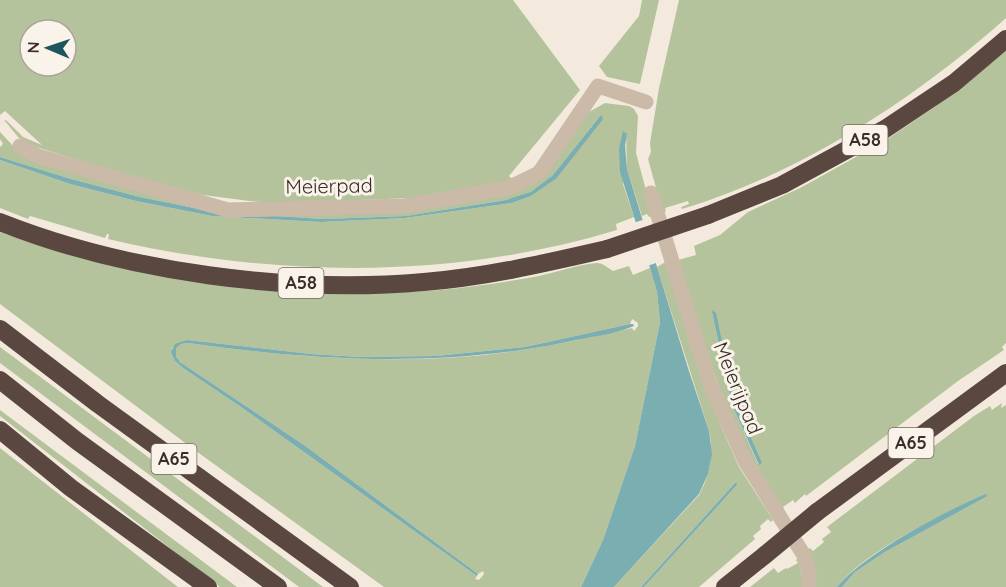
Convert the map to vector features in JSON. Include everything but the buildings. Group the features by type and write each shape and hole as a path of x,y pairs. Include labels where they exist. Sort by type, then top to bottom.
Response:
{"highway":[{"name":"A58","path":"0,222 80,249 155,267 245,279 331,285 424,282 518,269 607,249 708,215 782,185 885,129 954,83 1006,39"},
{"name":"A65","path":"0,329 107,411 350,587"},
{"name":"A65","path":"725,587 818,513 1005,374"},
{"name":"A65","path":"0,380 77,441 278,587"},
{"path":"0,430 71,488 208,587"}],"street":[{"name":"Meierpad","path":"20,146 38,156 228,210 405,206 508,188 539,173 598,86 646,102"},
{"name":"Meierijpad","path":"651,193 709,381 745,461 805,557 809,574 808,587"}],"green space":[{"path":"0,0 513,0 580,90 509,176 514,181 418,199 272,203 203,195 158,185 30,145 18,137 5,121 0,124 6,120 23,137 42,145 5,111 0,115"},
{"path":"642,0 659,0 640,84 607,77 599,66 639,16"},
{"path":"679,0 1006,0 1006,18 934,77 895,105 812,155 726,194 682,209 681,207 689,204 688,201 665,208 666,211 663,213 648,159 651,152 650,143 659,88"},
{"path":"1006,51 1006,343 1002,347 1004,350 958,381 806,496 805,494 795,503 793,500 783,507 785,511 782,513 763,484 733,423 709,358 678,260 696,255 694,246 720,235 748,212 800,188 883,142 936,106","holes":["714,311 735,402 761,463 758,464 732,405 712,312"]},
{"path":"605,103 629,106 638,116 636,153 653,216 649,217 647,214 642,216 627,169 626,131 623,184 634,217 616,224 617,230 555,246 491,258 427,265 363,268 235,261 171,252 108,239 109,234 105,238 30,216 28,219 0,208 0,160 70,184 136,201 212,216 321,222 405,218 512,203 531,196 556,179 603,117 599,117 552,176 539,188 523,196 406,216 323,219 214,212 140,197 71,179 0,157 0,147 3,144 0,132 16,149 213,206 510,194 587,113"},
{"path":"0,232 53,250 162,276 217,285 272,290 384,293 440,290 539,276 575,266 597,263 613,271 629,266 633,275 650,268 657,292 660,322 635,446 603,540 581,587 384,587 196,451 0,304","holes":["632,319 638,323 634,331 632,328 568,342 483,355 427,359 324,357 256,352 188,343 175,348 176,358 180,362 304,445 478,574 483,571 484,574 479,580 475,579 477,576 183,368 175,361 172,348 187,340 311,354 359,357 436,356 525,347 630,324"]},
{"path":"667,261 721,426 739,467 773,520 771,522 768,519 760,526 761,529 753,536 755,539 699,587 644,587 736,486 735,483 641,587 614,587 699,495 710,464 709,431 657,267"},
{"path":"0,347 323,587 299,587 0,363"},
{"path":"1002,403 1001,408 1006,405 1006,587 842,587 855,572 885,552 986,497 985,494 885,547 850,573 837,587 815,587 807,550 810,548 813,551 824,542 822,539 831,532 827,527 974,416 990,406 992,410"},
{"path":"0,410 237,587 220,587 0,416"},
{"path":"0,448 174,584 178,587 0,587"},
{"path":"798,558 804,587 750,587 774,568 778,573 798,563 796,560"}],"water":[{"path":"600,116 603,119 556,179 531,196 512,203 405,218 321,222 212,216 136,201 70,184 0,160 0,157 140,197 214,212 323,219 406,216 506,200 531,192 552,176"},
{"path":"623,131 627,134 625,145 627,169 709,431 712,454 708,474 699,494 614,587 581,587 603,540 635,446 660,322 657,292 620,172 619,149"},
{"path":"713,310 716,313 735,402 762,463 759,465 732,405"},
{"path":"630,324 634,326 609,334 473,356 378,359 283,354 188,343 176,348 176,357 180,362 304,445 478,574 477,576 183,368 175,361 171,352 175,344 187,340 311,354 359,357 436,356 525,347"},
{"path":"737,483 736,486 644,587 641,587"},
{"path":"985,494 986,497 885,552 855,572 842,587 837,587 850,574 885,547 928,522"}],"pier":[{"path":"646,219 659,262 647,266 633,223"}]}
